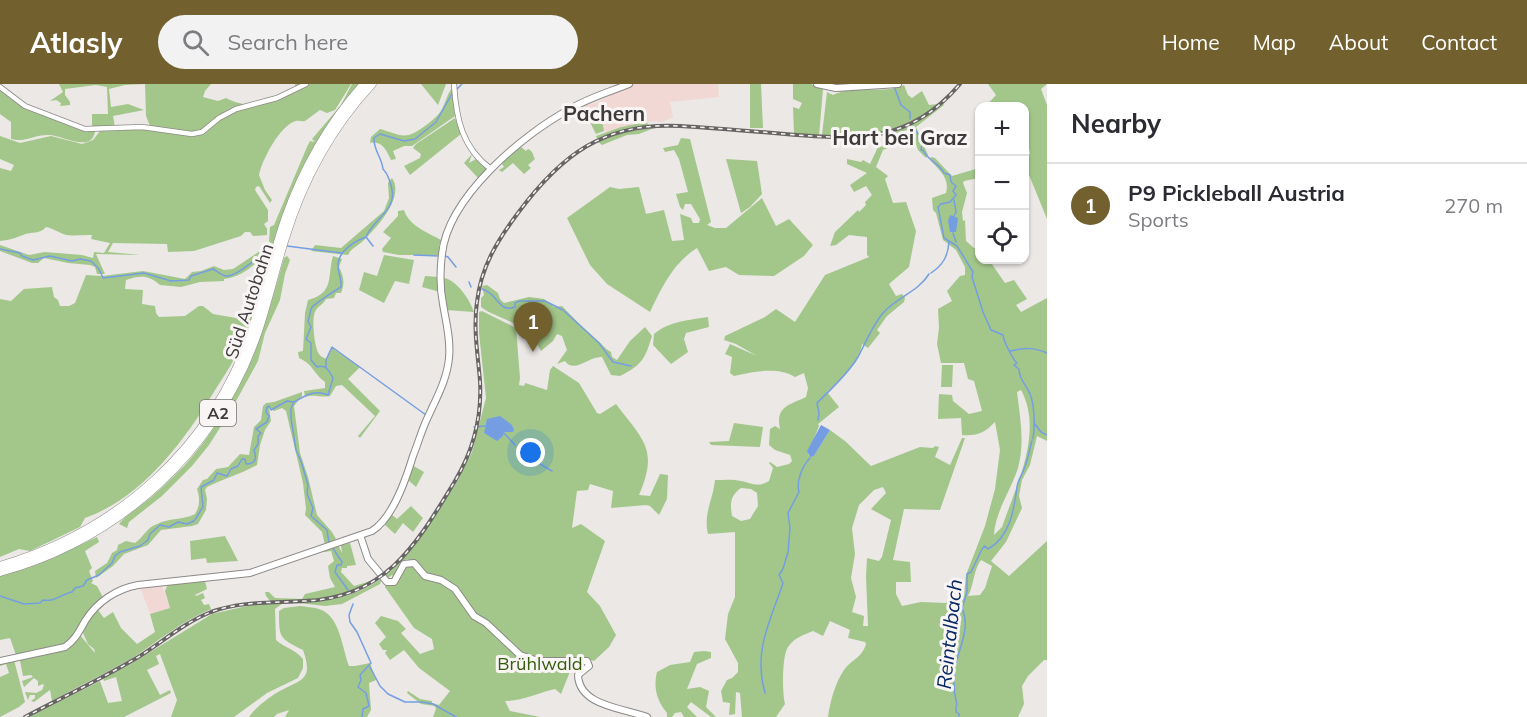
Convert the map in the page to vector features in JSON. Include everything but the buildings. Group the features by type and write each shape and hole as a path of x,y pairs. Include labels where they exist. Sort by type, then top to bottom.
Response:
{"highway":[{"name":"Süd Autobahn","path":"0,572 43,558 94,530 163,473 212,413 241,360 252,332 297,188 332,123 364,84"},
{"name":"Süd Autobahn","path":"282,240 320,155 338,125 372,84"},
{"name":"Süd Autobahn","path":"0,566 94,530"}],"main road":[{"path":"0,661 65,647 73,642 86,619 95,609 121,588 263,570 379,526 386,519 409,470 423,428 446,374 450,347 442,295 443,246 457,210 491,169 551,120 575,106 628,84"},
{"path":"817,84 836,88 895,85"},
{"path":"360,535 369,562 388,583 395,580 404,564 414,563 425,576 441,580 455,589 474,616 486,623 520,656 538,661 587,660 589,666 578,675 579,685 586,695 594,701 647,717"}],"street":[{"path":"0,87 25,106 83,129 99,130 142,126 188,134 200,133 230,111 277,98 306,84"},
{"path":"454,88 457,116 464,137 475,155 491,169"}],"shaded area":[{"path":"633,84 718,84 719,97 670,102 673,117 663,122 653,121 595,133 584,106 585,103 588,105 600,101"},
{"path":"162,585 170,608 150,614 140,587"}],"green space":[{"path":"59,84 145,84 109,89 111,107 128,104 144,110 113,116 115,127 92,129 92,114 108,114 107,87 96,85 65,89 70,105 60,106 61,103 56,100 50,101 63,92"},
{"path":"145,84 211,84 203,97 218,101 226,98 252,105 269,102 295,91 295,84 351,84 335,110 327,113 320,110 305,121 290,124 278,136 268,152 259,175 272,200 270,203 259,186 255,190 268,210 268,221 264,224 267,235 253,236 250,232 245,232 241,236 194,251 168,252 167,244 113,243 108,252 141,255 96,254 105,274 97,274 95,267 90,265 44,258 38,263 32,263 0,251 0,245 29,255 45,252 93,258 94,252 104,253 110,243 91,239 92,235 66,235 46,227 38,232 0,241 0,168 11,171 14,165 0,159 0,136 20,143 51,136 82,144 93,140 100,131 150,126 146,116"},
{"path":"352,84 360,84 317,141 291,192 274,244 271,243 269,241 270,227 274,225 310,141 315,142 312,139 341,105"},
{"path":"421,84 446,84 438,105"},
{"path":"750,84 761,84 763,128 750,128"},
{"path":"793,84 811,84 823,89 819,136 794,133 793,107 799,109 802,103 793,99"},
{"path":"988,84 1047,84 1041,89 1047,105 1047,219 1029,175 1029,102 990,102 996,95"},
{"path":"904,85 908,95 912,98 922,91 929,105 938,104 918,118 886,131 847,136 822,135 827,92 833,95 851,90 887,89"},
{"path":"452,88 455,116 412,146 404,146 393,151 396,159 391,160 386,150 378,143 370,143 371,137 380,129 405,135 412,134 421,128 440,112"},
{"path":"0,89 12,99 83,130 95,131 93,138 83,142 49,135 21,140 11,139 11,122 0,114"},
{"path":"943,104 916,127 928,155 926,158 918,150 912,133 907,130 895,134 895,132 915,123"},
{"path":"599,107 604,131 596,134 590,122 596,120 598,124 601,123 597,111 593,108"},
{"path":"455,118 461,134 410,175 404,166 420,158 421,154 413,148 416,144"},
{"path":"646,122 649,125 624,129 597,139 596,136 621,127"},
{"path":"666,126 627,135 602,145 598,142 624,132"},
{"path":"893,137 893,146 883,150 876,167 888,176 885,179 893,203 906,202 916,231 909,267 889,284 896,296 902,294 905,298 904,302 887,316 877,330 880,333 868,348 862,344 853,364 827,392 839,407 818,424 808,453 809,456 814,456 830,430 871,466 920,447 933,448 935,446 939,447 935,457 950,465 962,438 965,438 940,510 904,509 893,560 910,562 911,582 896,582 896,594 902,606 921,602 946,603 949,599 964,596 966,575 985,526 995,489 1000,450 995,422 980,433 962,435 961,418 938,419 939,394 952,395 953,401 969,414 982,411 974,381 968,379 964,363 941,363 937,344 938,309 952,301 947,291 960,276 965,275 965,267 956,250 943,240 936,213 933,210 932,198 946,193 947,183 930,160 931,157 935,158 952,176 975,169 975,179 963,183 967,193 962,212 963,221 965,220 966,241 975,248 975,264 992,264 1005,283 1014,280 1027,299 1016,305 1021,312 1047,298 1047,441 1037,436 1030,465 1022,480 1019,496 1022,508 1006,542 991,561 1009,576 1047,541 1047,660 1044,660 1028,676 1022,686 1024,704 1018,717 828,717 833,693 841,675 862,653 866,644 848,638 850,630 830,621 823,636 813,631 802,635 788,647 783,674 785,704 776,717 742,717 740,693 736,692 735,714 729,715 730,703 723,702 721,691 727,680 738,672 738,663 725,639 728,614 735,597 735,532 708,534 707,513 715,480 761,484 769,481 773,468 770,462 777,467 792,461 790,455 775,450 769,445 770,429 775,426 780,429 782,411 806,397 808,388 804,373 795,377 781,372 765,371 734,376 730,373 732,357 725,354 730,344 757,356 724,340 725,336 765,317 776,309 795,322 825,275 869,257 867,237 849,235 836,245 830,246 835,232 866,205 865,202 872,195 866,186 854,192 850,185 867,173 847,164 847,159 861,162 863,160 870,164 878,147 884,146 887,138","holes":["1021,390 1030,423 1029,441 1020,477 1002,527 994,535 997,518 1020,459 1021,430 1017,392","883,487 886,493 871,509 891,520 882,557 879,561 867,558 868,626 863,626 864,616 852,612 856,597 851,578 855,554 852,528 859,505 874,490","741,488 751,489 757,493 758,506 750,519 741,521 732,516 731,507 735,494","981,560 992,566 985,588 980,595 968,596"]},
{"path":"681,138 690,139 711,222 707,225 726,228 762,198 776,226 789,219 813,245 804,256 774,276 739,275 726,267 709,271 697,248 675,268 650,312 607,284 590,265 567,218 610,187 619,189 639,187 646,214 664,210 672,241 684,240 680,214 691,218 693,223 699,223 700,219 691,204 685,204 683,210 680,207 676,194 688,192 679,159 674,150 665,152 663,148 678,145"},
{"path":"521,147 533,153 535,159 528,165 531,168 524,174 513,163 502,172 499,170 504,167 502,164 504,160"},
{"path":"472,154 469,163 476,159 485,166 487,171 456,208 442,237 455,208 479,179 464,163"},
{"path":"726,159 757,161 762,194 741,213"},
{"path":"392,178 395,194 388,211 370,234 348,255 311,251 315,245 341,248 384,211 389,198 388,183"},
{"path":"404,210 406,216 414,224 441,240 439,255 399,255 383,252 382,249 391,238 383,232 398,216 398,211"},
{"path":"266,247 269,253 243,273 224,279 224,281 200,282 181,287 160,285 144,277 126,280 125,289 143,290 142,304 155,306 159,317 185,316 199,306 203,306 213,314 236,318 252,305 259,276 267,262 268,264 252,317 234,360 200,414 158,467 124,497 85,518 80,527 30,551 19,549 0,557 0,299 11,301 24,289 52,287 54,297 60,306 69,306 75,303 86,275 102,276 143,271 185,279 192,272 214,266 224,270 233,269"},
{"path":"384,255 414,260 409,284 395,281 384,303 359,290 364,272 377,276"},
{"path":"287,256 290,260 280,300 265,333 258,361 230,412 209,445 192,466 162,496 129,522 127,528 119,524 184,466 219,419 246,368 267,314 284,258"},
{"path":"333,256 342,259 339,267 343,277 343,286 341,293 336,293 334,298 326,299 314,313 315,339 317,350 322,357 327,359 332,348 360,367 348,379 380,411 360,438 358,436 375,416 342,385 336,386 330,396 305,397 304,391 325,388 325,382 299,358 298,352 303,351 308,300 317,297 326,288"},
{"path":"425,276 439,277 440,292 422,287"},
{"path":"445,278 463,292 474,312 446,310 443,279"},
{"path":"487,285 498,293 504,303 529,297 544,299 554,307 562,306 617,360 630,341 645,327 652,336 638,365 620,376 611,375 602,357 573,366 565,361 557,364 567,350 562,336 557,334 553,341 541,351 533,337 525,334 513,323 481,307 481,298 484,295 482,286"},
{"name":"Brühlwald","path":"482,311 516,328 519,385 524,386 525,383 547,390 550,370 553,366 579,383 597,413 600,414 616,404 640,436 648,455 648,466 639,495 650,496 660,474 668,475 667,499 659,515 646,505 611,508 613,491 590,484 588,490 577,491 572,528 581,524 605,541 587,592 600,606 616,635 609,647 594,661 575,659 561,694 555,689 505,701 510,711 540,717 433,717 435,706 421,704 407,693 408,691 420,699 439,705 450,691 419,668 404,650 390,660 385,653 387,650 383,650 379,644 386,637 375,623 381,616 398,621 406,629 401,633 420,654 434,649 432,639 414,628 385,587 385,585 395,583 406,565 412,564 426,578 456,591 473,618 488,626 511,651 513,649 493,628 476,616 454,587 427,575 417,563 407,559 394,580 391,580 392,575 388,578 383,576 392,570 416,544 457,482 472,452 486,398 479,333 479,312"},
{"path":"708,317 709,327 686,333 684,339 688,352 671,364 653,345 654,334 666,326"},
{"path":"942,365 953,365 952,387 941,387"},
{"path":"302,392 302,396 294,406 300,453 317,515 336,539 325,545 322,532 305,515 303,483 286,411 282,408 274,411 269,407 271,421 260,445 257,465 207,487 205,490 206,510 198,524 161,530 148,545 124,554 113,566 96,578 95,571 107,563 118,545 126,541 135,543 154,525 195,514 199,502 197,489 203,480 207,479 216,469 228,467 240,454 249,455 254,427 261,420 263,406 266,403"},
{"path":"734,423 763,427 760,447 711,445 709,442 729,441"},
{"path":"412,465 424,472 416,487 407,479"},
{"path":"411,506 423,518 413,532 403,523 395,534 385,525 390,513 397,519"},
{"path":"225,536 238,561 207,563 206,558 191,560 190,541"},
{"path":"97,537 99,542 85,551 92,568 89,571 93,581 91,583 97,586 104,599 64,646 16,655 10,638 0,640 0,576 50,559"},
{"path":"350,543 356,565 342,568 341,572 354,586 374,580 363,587 338,596 311,600 270,601 266,596 265,592 269,592 275,598 302,599 305,594 335,587 330,578 328,566 334,561 331,551 324,552 323,550 338,545 342,553 341,545"},
{"path":"382,578 380,584 342,604 325,606 298,603 342,597 362,590"},
{"path":"205,581 207,589 195,595 203,593 205,598 201,600 204,605 209,604 211,609 180,626 131,659 52,701 50,690 34,702 31,701 35,695 30,695 28,700 25,692 36,693 42,690 44,685 38,686 38,681 34,678 24,687 22,681 33,677 23,676 18,660 20,658 45,655 69,647 80,635 95,653 82,631 98,610 104,618 113,612 121,628 137,644 155,632 150,614 170,608 165,591 168,584"},
{"path":"283,603 275,609 276,640 303,659 303,668 298,678 267,693 234,717 171,717 177,700 160,654 156,656 159,664 147,670 160,695 170,690 171,693 124,717 29,717 100,681 108,703 122,701 116,677 104,681 103,678 129,665 212,614 247,606"},
{"path":"300,606 319,609 332,618 349,666 370,663 376,680 369,683 371,710 367,717 285,717 289,710 274,717 249,717 266,700 299,681 306,673 303,650 285,640 279,627 279,611"},
{"path":"694,652 711,652 711,658 697,664 687,689 700,687 709,691 706,707 716,717 711,717 691,702 687,707 697,717 684,717 681,712 667,717 657,694 655,683 657,672 670,665 690,662"},
{"path":"14,660 25,702 0,717 0,677 9,673 6,664 0,666 0,663"}],"water":[{"path":"950,215 958,218 956,232 950,232 948,221"},
{"path":"500,416 512,425 514,430 504,432 497,441 484,433 487,419"},
{"path":"821,425 830,430 814,456 810,457 807,451"}],"waterway":[{"path":"457,89 462,84"},
{"name":"Reintalbach","path":"894,86 901,105 910,112 910,119"},
{"path":"0,596 24,604 55,599 72,592 75,588 83,586 87,580 99,575 112,563 115,556 120,552 140,546 160,525 169,527 178,522 187,524 194,521 203,507 201,487 214,480 217,473 227,476 242,459 245,459 246,464 255,460 254,450 261,433 256,429 267,422 269,416 266,412 267,407 269,406 271,410 287,401 294,402 314,393 328,395 333,378 327,369 323,366 317,367 311,360 311,343 306,339 311,327 308,321 312,307 341,287 339,258 345,250 366,237 392,200 390,182 383,169 374,138 380,134 404,141 415,139 436,122 453,92"},
{"name":"Reintalbach","path":"914,127 918,139 921,140 921,150 944,173 950,175 951,182 956,186 953,191 956,195 950,202 938,207 944,238 957,246 973,272 972,277 991,330 1003,335 1008,350 1017,363 1014,365 1019,369 1032,401 1033,439"},
{"path":"954,200 956,212 954,216"},
{"path":"953,233 956,242"},
{"path":"366,237 373,246"},
{"path":"931,273 944,260 949,242"},
{"path":"287,246 341,253"},
{"path":"0,249 20,253 33,260 50,256 72,261 80,259 91,261 99,269 103,278 144,273 171,281 189,280 191,276 213,269 226,276 231,275 273,248"},
{"path":"414,255 439,256"},
{"path":"445,256 456,267"},
{"path":"818,420 817,403 854,363 879,318 929,274"},
{"path":"469,282 471,287"},
{"path":"482,289 488,291 505,307 515,307 515,303 520,301 545,301 563,310 599,343 613,362 631,366"},
{"path":"326,368 326,360 332,347 426,415"},
{"path":"1010,351 1029,349 1047,353"},
{"path":"294,402 291,408 291,418 296,450 308,485 307,494 313,508 311,516 327,530 329,543"},
{"path":"1035,424 1041,432 1047,435"},
{"path":"474,427 485,426"},
{"path":"504,433 515,445"},
{"name":"Reintalbach","path":"957,705 954,672 965,631 962,608 967,592 967,574 971,572 982,549 985,546 988,549 995,544 1010,522 1018,484 1027,463 1032,441"},
{"path":"765,693 761,664 762,650 768,624 783,583 779,575 788,552 790,528 788,513 799,492 798,484 802,470 810,458"},
{"path":"540,464 552,471"},
{"path":"332,547 342,562 341,565 337,565 335,572 348,590"},
{"path":"353,604 349,615 350,622 371,663 360,675 361,680 358,687 366,693 369,706 363,709 362,717"},
{"path":"370,667 380,686 388,694 405,702 433,704 456,717"},
{"name":"Reintalbach","path":"956,706 959,717"}],"railway":[{"path":"25,717 121,667 191,622 211,612 245,604 332,598 357,590 378,579 396,564 412,546 441,504 467,458 475,433 480,394 476,312 482,277 491,255 510,223 534,192 568,159 587,146 607,136 653,126 836,137 880,134 901,128 921,118 941,104 960,84"}],"place":[{"name":"P9 Pickleball Austria","path":"533,352"}],"district":[{"name":"Pachern","path":"604,113"},
{"name":"Hart bei Graz","path":"900,137"}]}
